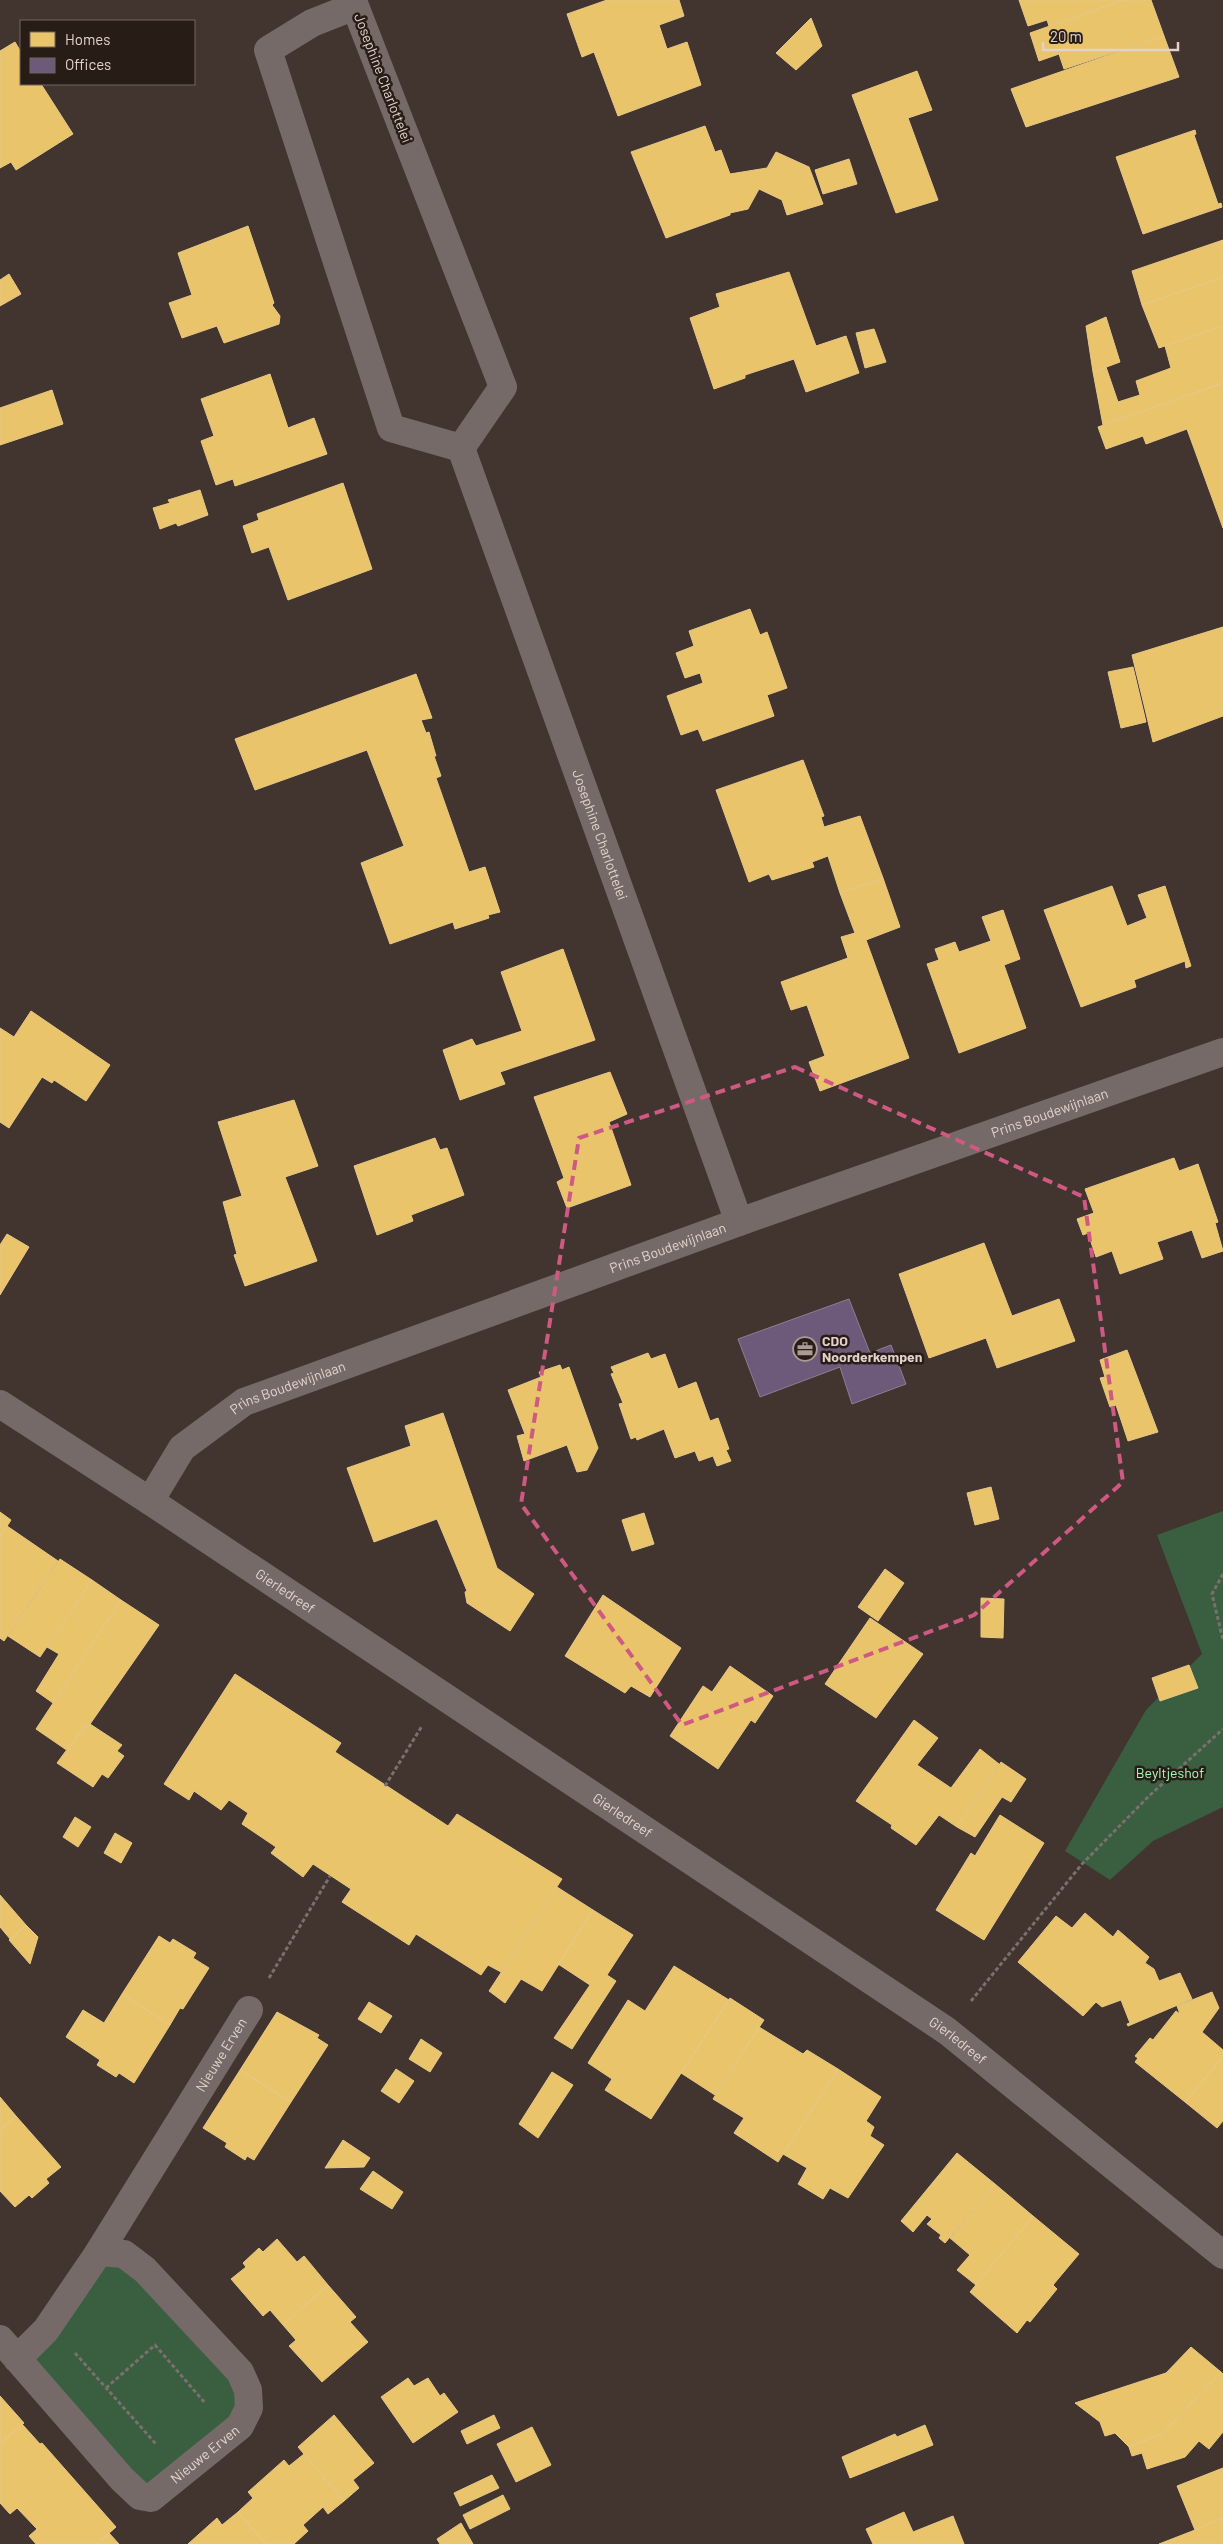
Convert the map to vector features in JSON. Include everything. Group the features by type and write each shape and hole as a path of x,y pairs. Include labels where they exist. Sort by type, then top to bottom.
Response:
{"street":[{"name":"Josephine Charlottelei","path":"355,6 503,387 461,448 391,428 268,50 312,23 355,6"},
{"name":"Josephine Charlottelei","path":"461,448 739,1222"},
{"name":"Prins Boudewijnlaan","path":"150,1501 182,1448 244,1402 739,1222 1223,1052"},
{"name":"Gierledreef","path":"0,1404 150,1501 947,2031 1223,2255"},
{"name":"Nieuwe Erven","path":"99,2252 124,2254 145,2270 240,2372 248,2390 249,2408 240,2426 151,2498 140,2496 122,2479 9,2349 50,2324 99,2252 249,2010"}],"path":[{"path":"1223,1574 1212,1594 1223,1640"},
{"path":"385,1786 440,1695"},
{"path":"947,2031 1082,1864 1149,1796 1223,1729"},
{"path":"249,2010 330,1876"},
{"path":"50,2324 158,2446"},
{"path":"106,2388 155,2345 206,2403"}],"highlighted area":[{"path":"795,1067 1084,1197 1123,1482 974,1615 682,1725 521,1504 579,1138"}],"green space":[{"name":"Beyltjeshof","path":"1223,1511 1223,1807 1153,1841 1110,1880 1065,1851 1146,1710 1202,1654 1157,1535"},
{"path":"99,2252 124,2254 240,2372 249,2408 151,2498 17,2359"}],"building: Homes":[{"path":"607,0 679,0 684,16 659,25 667,49 687,42 701,85 618,116 594,52 582,57 567,14"},
{"path":"1019,0 1123,0 1049,26 1047,20 1028,26"},
{"path":"1123,0 1151,0 1164,36 1064,69 1059,54 1039,61 1030,33"},
{"path":"811,18 822,46 796,70 776,53"},
{"path":"1164,36 1179,77 1026,127 1011,89"},
{"path":"15,42 20,50 20,85 42,85 73,134 16,170 11,162 0,168 0,51"},
{"path":"917,71 932,110 908,118 938,200 896,213 852,95"},
{"path":"705,126 715,152 721,150 730,174 767,168 776,152 809,167 823,204 787,215 782,200 759,189 748,209 730,213 730,215 666,238 631,152"},
{"path":"1195,130 1196,134 1194,135 1218,204 1221,203 1222,207 1143,234 1116,157"},
{"path":"849,159 857,184 823,194 815,170"},
{"path":"248,226 274,303 272,305 280,316 279,324 224,343 217,326 182,338 169,303 192,295 178,253"},
{"path":"1223,240 1223,277 1142,305 1132,271"},
{"path":"789,272 816,346 846,336 859,373 806,392 794,359 745,375 745,378 714,389 690,318 720,307 716,294"},
{"path":"9,274 21,294 0,306 0,280"},
{"path":"1223,277 1223,326 1159,348 1142,305"},
{"path":"1106,317 1120,362 1093,372 1086,326"},
{"path":"1223,326 1223,383 1103,425 1093,372 1106,367 1118,402 1140,395 1136,381 1171,368 1165,346"},
{"path":"874,329 886,362 865,368 856,333"},
{"path":"270,374 288,428 314,418 327,454 235,486 233,479 216,485 201,441 214,436 201,399"},
{"path":"1223,383 1223,528 1187,429 1146,444 1143,436 1106,449 1098,427"},
{"path":"52,390 63,424 0,445 0,408"},
{"path":"343,483 372,569 288,600 269,547 252,553 243,526 259,520 257,514"},
{"path":"200,490 208,515 178,526 176,523 160,529 153,508 170,503 168,500"},
{"path":"750,609 760,635 767,632 787,688 767,695 774,716 703,741 698,729 681,735 667,696 703,683 700,673 685,678 676,653 694,646 689,631"},
{"path":"1223,627 1223,716 1153,742 1132,655"},
{"path":"1133,667 1146,722 1121,728 1108,672"},
{"path":"416,674 432,718 421,720 426,733 429,732 436,756 434,756 441,776 436,778 469,872 485,867 500,912 488,915 489,918 455,929 453,922 390,944 361,863 404,846 367,750 255,790 235,739"},
{"path":"803,760 824,816 821,817 824,827 860,816 883,878 840,893 828,856 812,862 814,867 772,880 769,874 749,882 716,790"},
{"path":"883,878 900,927 866,940 909,1058 820,1091 809,1062 825,1056 807,1005 791,1010 781,982 848,958 841,937 855,933 840,893"},
{"path":"1112,886 1127,926 1147,918 1138,895 1165,886 1191,966 1186,968 1185,961 1134,980 1136,987 1081,1007 1044,910"},
{"path":"1003,910 1020,959 1004,965 1026,1028 959,1053 927,964 939,960 935,949 955,942 959,952 991,941 982,917"},
{"path":"563,949 595,1040 500,1072 505,1084 460,1100 443,1050 472,1039 476,1046 522,1031 501,972"},
{"path":"31,1011 110,1065 86,1101 54,1080 52,1083 42,1077 9,1128 0,1122 0,1028 14,1037"},
{"path":"610,1072 627,1114 609,1122 631,1185 567,1208 557,1182 564,1178 534,1097"},
{"path":"294,1100 318,1166 285,1177 317,1261 245,1286 234,1255 237,1254 223,1202 242,1196 218,1122"},
{"path":"435,1138 440,1150 447,1148 464,1195 411,1215 413,1221 377,1235 354,1166"},
{"path":"1174,1158 1179,1171 1198,1164 1218,1222 1215,1223 1223,1251 1202,1258 1192,1230 1157,1242 1163,1259 1120,1274 1112,1251 1096,1257 1088,1233 1083,1235 1077,1219 1094,1213 1085,1189"},
{"path":"7,1234 29,1247 0,1295 0,1245"},
{"path":"984,1243 1012,1316 1059,1299 1075,1341 997,1368 986,1338 929,1358 899,1274"},
{"path":"1127,1350 1158,1432 1128,1441 1116,1405 1110,1407 1100,1378 1105,1377 1100,1360"},
{"path":"648,1353 651,1359 665,1354 678,1389 696,1382 710,1421 718,1418 729,1449 726,1450 731,1461 717,1466 713,1456 699,1461 695,1451 675,1458 664,1429 637,1440 636,1437 631,1439 619,1404 623,1403 611,1374 614,1373 611,1367"},
{"path":"560,1365 562,1370 569,1367 598,1448 587,1470 577,1472 567,1445 524,1461 517,1436 525,1434 508,1390 541,1377 539,1372"},
{"path":"443,1413 497,1568 534,1594 510,1631 467,1603 465,1592 467,1591 437,1519 374,1542 347,1468 411,1446 405,1426"},
{"path":"991,1487 999,1519 975,1525 967,1493"},
{"path":"0,1512 11,1520 0,1537"},
{"path":"644,1513 654,1544 632,1551 622,1520"},
{"path":"7,1526 58,1561 4,1641 0,1638 0,1537"},
{"path":"60,1559 92,1580 40,1657 8,1636"},
{"path":"885,1569 904,1583 878,1621 858,1607"},
{"path":"92,1580 121,1600 53,1703 36,1691 59,1654 47,1647"},
{"path":"603,1595 681,1648 650,1697 631,1686 625,1693 565,1656"},
{"path":"981,1598 1004,1599 1003,1638 981,1637"},
{"path":"121,1600 159,1625 88,1727 85,1725 68,1751 36,1729"},
{"path":"870,1618 923,1654 876,1718 825,1684"},
{"path":"1189,1665 1198,1688 1160,1701 1152,1678"},
{"path":"730,1666 773,1696 755,1723 751,1720 718,1769 670,1736 703,1686 712,1692"},
{"path":"235,1674 341,1743 335,1752 448,1826 457,1814 562,1879 501,1972 488,1965 481,1975 416,1934 409,1945 342,1902 351,1889 313,1864 303,1877 271,1853 276,1847 242,1824 248,1813 229,1800 221,1810 194,1791 189,1800 164,1784"},
{"path":"914,1720 938,1738 917,1765 951,1788 980,1749 999,1764 957,1827 939,1815 916,1845 891,1828 892,1825 856,1801"},
{"path":"90,1724 122,1745 117,1751 124,1756 108,1778 102,1774 93,1787 57,1763 85,1725 88,1727"},
{"path":"1001,1762 1026,1779 1011,1802 1002,1797 975,1837 957,1827"},
{"path":"1000,1815 1044,1843 984,1940 936,1910 971,1853 975,1856"},
{"path":"75,1817 91,1827 78,1847 63,1837"},
{"path":"115,1833 132,1843 121,1863 104,1853"},
{"path":"557,1887 593,1910 542,1991 521,1979 505,2003 489,1991"},
{"path":"0,1895 26,1925 11,1940 0,1927"},
{"path":"593,1910 633,1935 607,1975 616,1981 572,2049 554,2038 590,1985 558,1964"},
{"path":"1085,1913 1113,1937 1118,1930 1149,1957 1145,1963 1154,1969 1159,1981 1180,1973 1192,1999 1128,2026 1127,2024 1130,2023 1121,2000 1102,2007 1096,2002 1083,2016 1018,1962 1056,1916 1072,1928"},
{"path":"26,1925 38,1937 30,1964 9,1940"},
{"path":"159,1936 170,1943 173,1939 196,1953 193,1958 209,1968 183,2009 180,2008 170,2025 122,1994"},
{"path":"674,1966 729,2000 651,2119 605,2090 612,2079 588,2063 628,2000 645,2011"},
{"path":"1212,1992 1219,2008 1202,2032 1223,2050 1223,2057 1185,2102 1135,2062 1138,2058 1135,2056 1150,2038 1153,2040 1176,2011 1180,2014 1177,2006"},
{"path":"122,1994 170,2025 134,2083 119,2073 116,2077 97,2065 100,2060 66,2037 83,2010 104,2023"},
{"path":"730,1998 764,2020 715,2095 681,2073"},
{"path":"369,2002 392,2016 381,2033 358,2019"},
{"path":"277,2012 319,2035 317,2038 328,2045 291,2102 240,2070"},
{"path":"759,2027 803,2054 807,2050 838,2069 778,2162 734,2133 744,2118 713,2099"},
{"path":"421,2039 442,2053 430,2072 409,2059"},
{"path":"1223,2057 1223,2121 1217,2128 1185,2102"},
{"path":"396,2069 414,2081 399,2103 381,2091"},
{"path":"838,2069 881,2097 866,2121 874,2127 870,2136 884,2145 848,2198 830,2188 823,2199 798,2184 807,2168 783,2154"},
{"path":"240,2070 291,2102 254,2160 247,2156 245,2160 225,2147 227,2143 203,2128"},
{"path":"552,2072 573,2085 538,2138 519,2124"},
{"path":"0,2097 16,2116 0,2130"},
{"path":"16,2116 61,2167 46,2179 49,2183 32,2198 29,2195 15,2207 0,2191 0,2130"},
{"path":"343,2140 370,2158 364,2167 325,2168"},
{"path":"957,2153 995,2184 945,2243 939,2238 941,2235 927,2224 932,2219 927,2215 913,2232 901,2221"},
{"path":"373,2171 403,2192 392,2209 360,2189"},
{"path":"995,2184 1033,2216 976,2285 957,2270 970,2255 950,2238"},
{"path":"1033,2216 1079,2254 1053,2285 1057,2289 1030,2322 1027,2320 1017,2333 970,2292"},
{"path":"277,2239 297,2262 304,2256 328,2285 283,2325 270,2310 263,2316 231,2279 246,2267 243,2263 259,2248 263,2252"},
{"path":"328,2285 356,2317 350,2322 368,2342 322,2382 289,2346 296,2340 283,2325"},
{"path":"1191,2347 1221,2372 1162,2434 1129,2447 1115,2433 1105,2436 1100,2422 1075,2403 1166,2373"},
{"path":"1221,2372 1223,2374 1223,2432 1209,2449 1199,2441 1185,2457 1147,2469 1142,2453 1132,2456 1129,2447 1162,2434"},
{"path":"408,2378 414,2386 428,2378 440,2396 444,2393 458,2412 413,2443 381,2397"},
{"path":"0,2396 24,2423 0,2444"},
{"path":"334,2415 374,2463 353,2480 359,2488 344,2501 298,2447"},
{"path":"494,2415 500,2428 467,2444 461,2431"},
{"path":"22,2424 40,2444 42,2443 116,2527 97,2544 36,2544 29,2536 37,2529 17,2508 10,2514 0,2503 0,2444"},
{"path":"925,2425 933,2445 850,2478 842,2457 895,2434 897,2437"},
{"path":"532,2427 551,2465 516,2482 497,2444"},
{"path":"304,2454 344,2501 328,2514 323,2507 303,2525 308,2531 294,2544 266,2544 238,2512 253,2498 248,2492 284,2460 289,2466"},
{"path":"1223,2468 1223,2518 1195,2530 1177,2486"},
{"path":"492,2475 499,2488 460,2506 454,2493"},
{"path":"503,2495 510,2509 470,2529 463,2515"},
{"path":"238,2512 266,2544 188,2544 217,2518 222,2525"},
{"path":"904,2512 913,2532 953,2516 964,2544 873,2544 866,2529"},
{"path":"1223,2518 1223,2544 1159,2544 1195,2530"},
{"path":"461,2523 473,2544 440,2544 437,2539"},
{"path":"109,2533 119,2544 97,2544"}],"building: Offices":[{"name":"CDO Noorderkempen","path":"849,1299 870,1353 891,1345 906,1384 852,1404 840,1367 760,1397 738,1339"}],"place":[{"name":"CDO Noorderkempen","path":"805,1349"}]}
